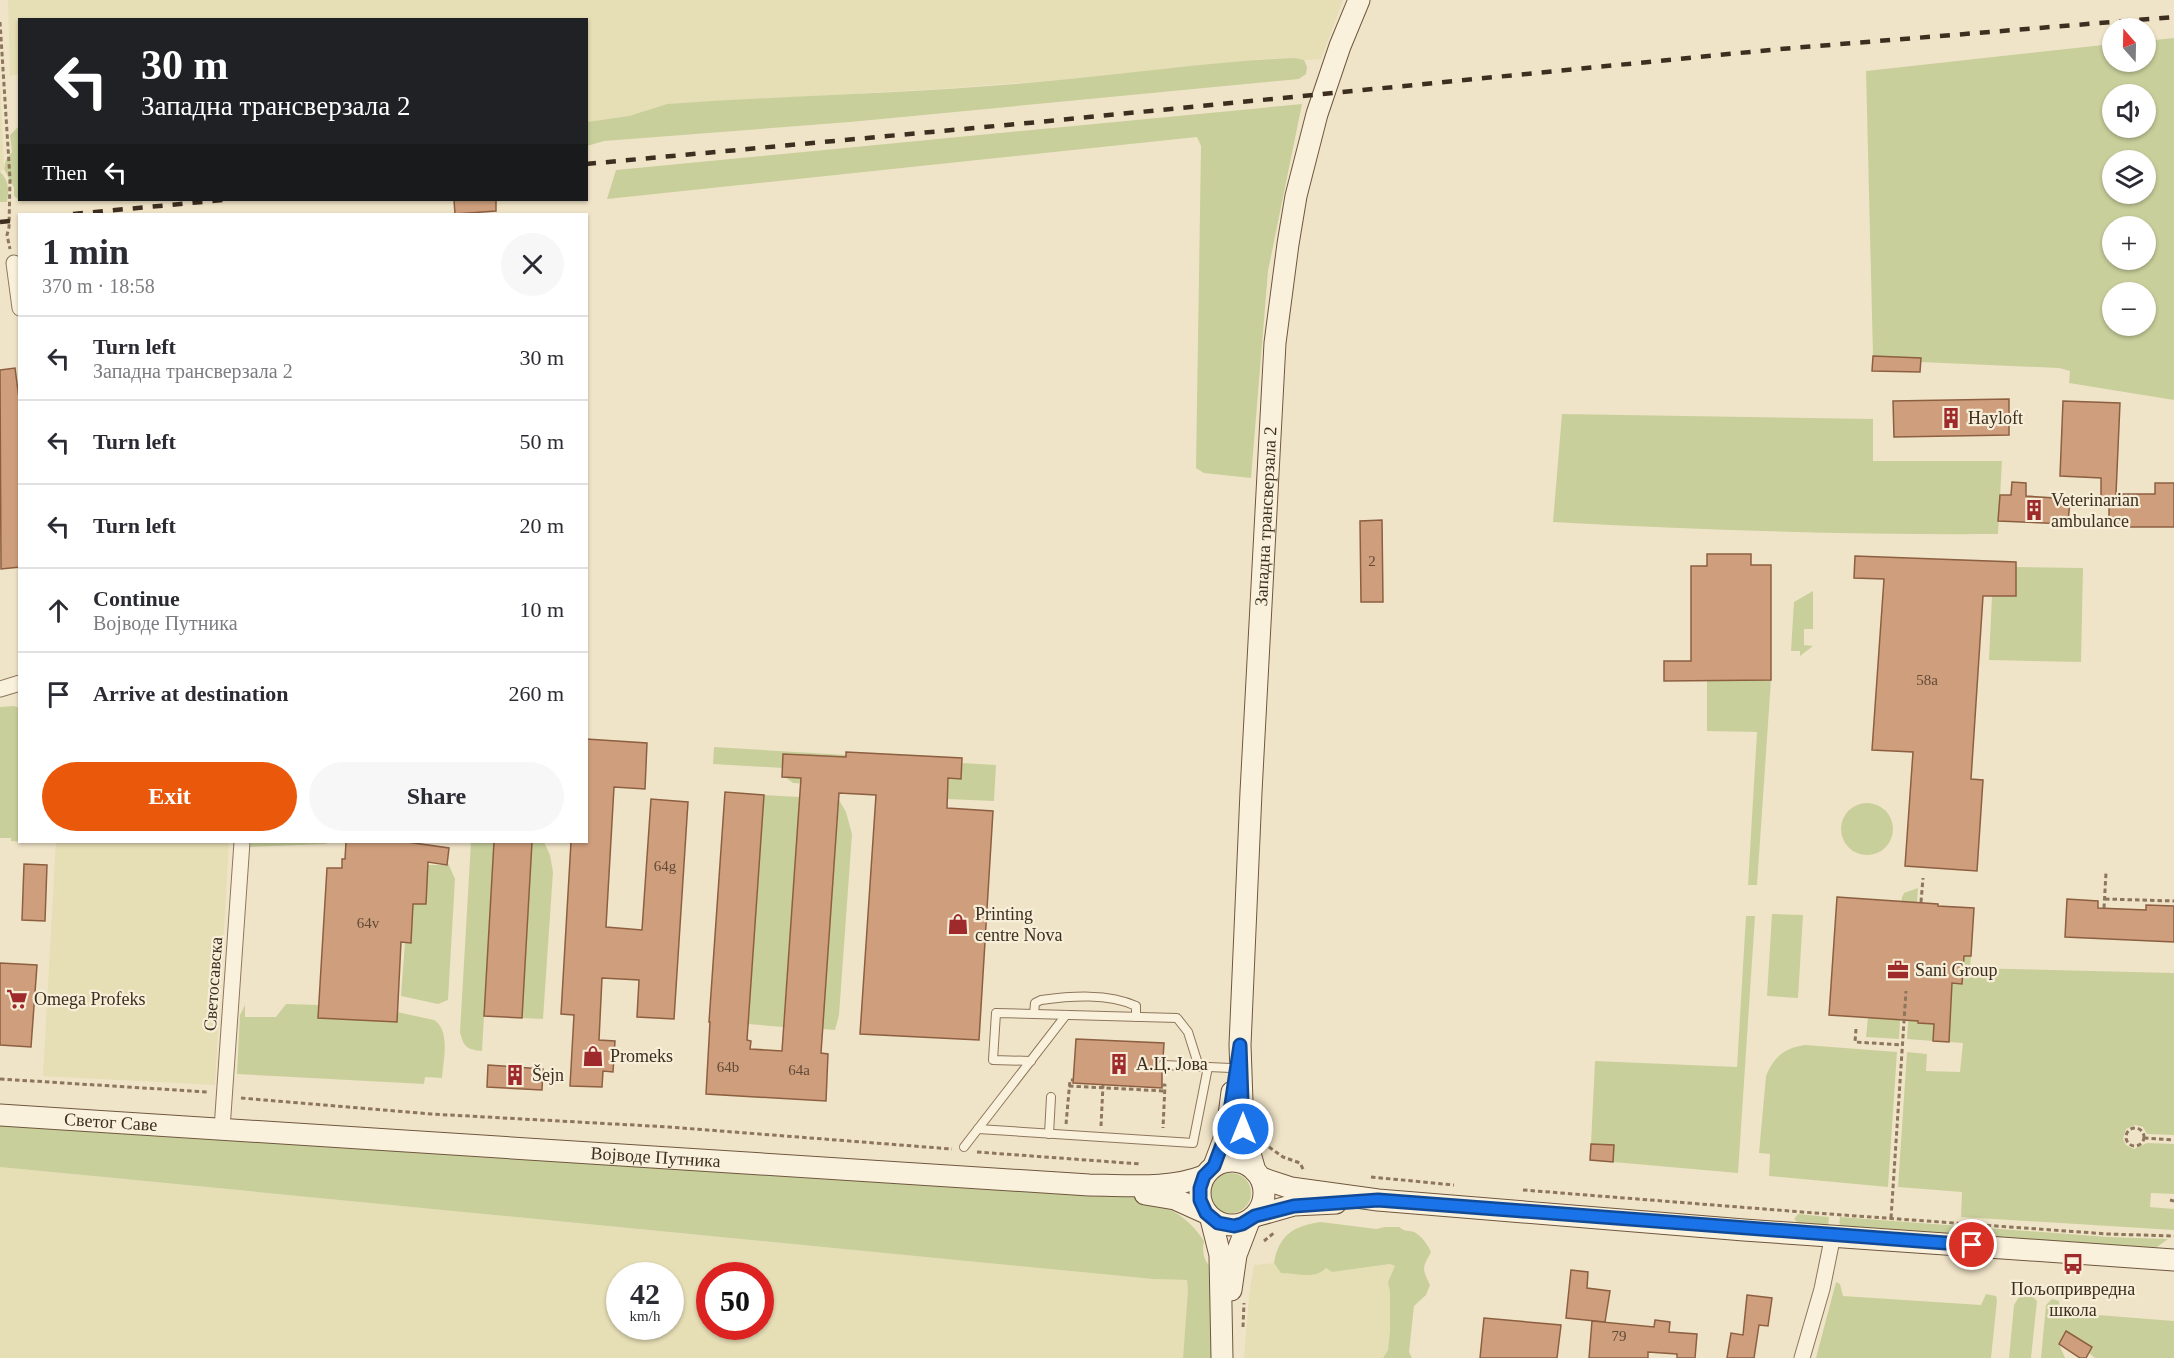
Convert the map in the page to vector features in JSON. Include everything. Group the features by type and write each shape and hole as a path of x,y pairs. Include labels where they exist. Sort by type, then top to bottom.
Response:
{"main road":[{"name":"Западна трансверзала 2","path":"1258,1175 1243,1129 1240,1045 1275,343 1296,196 1317,114 1340,46 1359,0"},
{"name":"Западна трансверзала 2","path":"1209,1171 1227,1131 1240,1045"},
{"name":"Светог Саве","path":"0,1115 222,1129"},
{"name":"Војводе Путника","path":"222,1129 1089,1185 1163,1185 1191,1181 1209,1171"},
{"path":"1235,1161 1249,1166 1258,1175 1263,1186 1263,1202 1252,1218 1236,1255 1229,1345 1220,1255 1209,1216 1199,1194 1209,1171 1221,1163 1235,1161"},
{"path":"1258,1175 1299,1190 1378,1200 2174,1260"},
{"name":"Војводе Путника","path":"1089,1185 1167,1197 1209,1216"},
{"path":"1209,1216 1226,1225 1234,1226 1252,1218 1294,1206 1378,1200"}],"street":[{"path":"14,262 18,293"},
{"path":"0,689 18,684"},
{"name":"Светосавска","path":"222,1129 242,843"},
{"path":"1802,1358 1822,1289 1833,1235"}],"lane":[{"path":"1034,1014 1035,1003 1041,1000 1089,997 1126,1001 1136,1006 1136,1017"},
{"path":"1031,1061 993,1060 996,1012 1177,1018 1188,1032 1199,1067"},
{"path":"964,1147 1066,1016"},
{"path":"1163,1065 1231,1068"},
{"path":"978,1129 1193,1143 1209,1067"},
{"path":"1048,1134 1051,1097"}],"path":[{"path":"0,22 10,179 7,235 14,262"},
{"path":"2104,908 2106,873"},
{"path":"1921,902 1923,878"},
{"path":"2105,899 2174,901"},
{"path":"1891,1218 1906,991"},
{"path":"1856,1029 1855,1042 1902,1045"},
{"path":"0,1079 214,1093"},
{"path":"1066,1135 1069,1086 1070,1080 1074,1080"},
{"path":"1162,1085 1165,1085 1165,1091 1162,1141"},
{"path":"1069,1086 1165,1091"},
{"path":"1100,1137 1103,1086"},
{"path":"238,1097 431,1114 669,1127 947,1149"},
{"path":"2134,1128 2142,1131 2144,1138 2142,1143 2133,1146 2128,1144 2125,1138 2126,1132 2134,1128"},
{"path":"2144,1138 2174,1140"},
{"path":"1266,1144 1283,1157 1300,1162 1305,1173"},
{"path":"975,1151 1150,1165"},
{"path":"1361,1177 1457,1185"},
{"path":"1532,1191 2108,1234 2174,1236"},
{"path":"1261,1244 1281,1228"},
{"path":"1229,1345 1244,1301"}],"shaded area":[{"path":"8,0 1343,0 1321,59 1261,59 1059,80 667,104 629,116 588,122 588,18 18,18 18,74 10,76"},
{"path":"0,79 4,167 1,172 0,172"},
{"path":"56,843 229,843 215,1085 43,1076"},
{"path":"0,1167 1152,1279 1187,1280 1183,1358 0,1358"},
{"path":"1274,1263 1282,1273 1301,1273 1326,1268 1332,1272 1391,1264 1395,1266 1388,1282 1390,1331 1388,1350 1383,1358 1244,1358 1254,1265"}],"green space":[{"path":"2174,38 2174,400 2069,383 2070,371 2059,368 1921,362 1920,358 1873,356 1866,71 2102,45 2102,72 2156,72 2156,40"},
{"path":"1295,58 1304,60 1307,67 1306,74 1299,79 850,122 604,141 588,146 588,122 629,116 667,104 1010,84"},
{"path":"1302,104 1268,271 1251,478 1204,473 1196,468 1201,146 1197,137 607,199 616,170"},
{"path":"18,127 18,199 14,196 14,188 4,169 6,160 12,152 10,135"},
{"path":"0,172 8,186 7,202 0,202"},
{"path":"1562,414 1873,419 1873,461 2002,461 1998,534 1886,534 1553,522"},
{"path":"2016,567 2083,568 2081,662 1989,660 1992,596 2016,595"},
{"path":"1813,591 1813,629 1804,629 1804,645 1813,646 1800,656 1800,651 1791,651 1794,602"},
{"path":"1707,680 1771,680 1757,885 1748,885 1757,732 1707,731"},
{"path":"0,707 18,707 18,841 11,841 11,838 0,838"},
{"path":"714,747 846,755 844,786 793,783 785,777 842,757 784,754 783,768 713,764"},
{"path":"962,763 996,765 994,801 947,799 948,778 961,779"},
{"path":"764,795 800,797 783,1027 748,1024"},
{"path":"839,800 846,812 852,834 839,1015 835,1030 822,1029"},
{"path":"1867,803 1881,807 1889,815 1893,829 1889,843 1881,851 1867,855 1853,851 1845,843 1841,829 1845,815 1853,807"},
{"path":"251,843 326,843 326,844 250,847"},
{"path":"471,843 494,843 482,1051 466,1046 460,1032"},
{"path":"532,843 544,843 550,855 553,872 543,1019 522,1018"},
{"path":"447,861 455,879 448,1000 438,1004 401,996 405,942 411,942 413,904 426,904 428,865 446,865"},
{"path":"1918,888 1917,902 1904,902 1897,953 1902,897 1904,893"},
{"path":"1772,914 1803,915 1798,998 1767,996"},
{"path":"1746,916 1755,916 1738,1173 1613,1162 1614,1145 1591,1144 1595,1061 1737,1067"},
{"path":"1964,956 1971,956 1970,968 2174,973 2174,1135 2147,1134 2143,1127 2135,1125 2126,1129 2123,1139 2126,1145 2134,1149 2147,1143 2174,1144 2174,1194 2151,1193 2150,1207 2174,1209 2174,1230 1961,1217 1962,1192 1898,1187 1907,1052 1927,1054 1926,1071 1960,1072 1963,1043 1949,1042 1952,983 1962,983"},
{"path":"1902,990 1899,1039 1866,1037 1868,1017"},
{"path":"1910,991 1920,992 1918,1023 1934,1024 1933,1041 1907,1039"},
{"path":"286,1004 319,1005 371,1020 397,1022 397,1012 434,1020 443,1031 442,1078 425,1077 424,1084 237,1074 240,1015 245,1005 245,1017 276,1017"},
{"path":"1805,1045 1897,1052 1888,1187 1769,1176 1770,1154 1759,1153 1766,1076 1776,1059 1786,1051"},
{"path":"0,1119 1139,1196 1184,1218 1204,1241 1205,1258 1213,1276 1212,1358 1183,1358 1187,1280 1153,1279 0,1167"},
{"path":"1231,1173 1239,1174 1245,1179 1250,1185 1250,1201 1245,1207 1239,1212 1231,1213 1223,1212 1217,1207 1212,1201 1211,1193 1212,1185 1217,1179 1223,1174"},
{"path":"1798,1214 1829,1217 1828,1228 1799,1224 1794,1219"},
{"path":"1840,1217 2108,1237 2168,1239 2149,1250 1839,1229"},
{"path":"1321,1222 1376,1229 1399,1227 1417,1233 1426,1243 1431,1252 1424,1268 1430,1285 1426,1295 1414,1306 1409,1352 1412,1358 1383,1358 1388,1350 1390,1331 1388,1282 1395,1266 1390,1264 1332,1272 1326,1268 1316,1274 1305,1275 1281,1273 1274,1263 1280,1245 1289,1234 1303,1226"},
{"path":"1836,1282 1840,1284 1843,1296 1981,1305 1986,1294 1996,1296 1991,1358 1816,1358"},
{"path":"2024,1295 2033,1297 2037,1301 2031,1358 2009,1358 2014,1305 2019,1297"},
{"path":"2052,1299 2059,1301 2060,1312 2174,1321 2174,1358 2095,1358 2089,1353 2092,1348 2066,1332 2059,1344 2065,1358 2041,1358 2046,1305"}],"building":[{"path":"454,201 496,201 496,211 455,213"},
{"path":"1873,356 1921,358 1920,372 1872,371"},
{"path":"15,368 18,391 18,567 1,569 0,370"},
{"name":"Hayloft","path":"2009,399 2009,435 1894,437 1893,401"},
{"path":"2063,401 2120,403 2116,494 2155,494 2155,483 2174,483 2174,527 2109,527 2109,507 2101,507 2101,478 2060,476"},
{"name":"Veterinarian ambulance","path":"2012,482 2026,483 2026,496 2070,499 2068,524 1998,521 2000,495 2011,495"},
{"path":"1382,520 1383,602 1361,602 1360,521"},
{"path":"1707,554 1751,554 1751,565 1771,565 1771,680 1664,681 1664,661 1691,661 1691,566 1707,566"},
{"path":"1855,556 2016,562 2016,596 1983,596 1971,779 1983,780 1977,871 1905,866 1913,752 1872,750 1884,579 1854,578"},
{"path":"588,739 647,743 645,789 614,787 606,927 642,930 651,799 688,802 674,1019 637,1017 639,980 602,978 599,1040 615,1041 613,1072 603,1071 602,1087 570,1086 574,1015 561,1014 571,843 588,843"},
{"path":"846,752 962,758 961,779 948,778 947,808 993,811 979,1040 860,1034 876,795 839,793 821,1053 828,1054 826,1101 706,1094 725,792 764,795 747,1040 751,1041 750,1049 782,1051 801,778 782,777 783,754 846,757"},
{"path":"346,843 414,843 449,848 447,865 428,862 426,904 413,904 411,943 401,942 397,1022 318,1018 327,868 342,868 342,859 345,859"},
{"path":"494,843 532,843 522,1018 484,1016"},
{"path":"24,864 47,865 45,921 22,920"},
{"name":"Sani Group","path":"1837,897 1974,908 1971,956 1964,956 1962,984 1952,983 1949,1042 1933,1041 1934,1024 1829,1015"},
{"path":"2067,899 2098,901 2098,908 2146,910 2146,905 2174,906 2174,942 2065,937"},
{"name":"Omega Profeks","path":"0,963 37,965 31,1047 0,1045"},
{"name":"А.Ц. Јова","path":"1076,1039 1164,1043 1163,1059 1157,1064 1162,1071 1162,1088 1073,1083"},
{"name":"Šejn","path":"488,1065 543,1069 542,1090 487,1087"},
{"path":"1591,1144 1614,1145 1613,1162 1590,1160"},
{"path":"1571,1270 1588,1272 1587,1288 1610,1291 1605,1322 1566,1318"},
{"path":"1747,1295 1772,1298 1768,1326 1759,1325 1754,1358 1727,1358 1731,1333 1743,1335"},
{"path":"1484,1318 1561,1325 1557,1358 1480,1358"},
{"path":"1655,1320 1670,1322 1669,1332 1697,1334 1695,1358 1677,1358 1677,1354 1648,1352 1648,1358 1589,1358 1592,1321 1654,1327"},
{"path":"2066,1331 2092,1347 2086,1358 2080,1358 2059,1344"}],"railway":[{"path":"588,164 1780,49 2174,17"},
{"path":"84,213 212,201"},
{"path":"0,222 18,220"}],"place":[{"name":"Hayloft","path":"1951,418"},
{"name":"Veterinarian ambulance","path":"2034,510"},
{"name":"Printing centre Nova","path":"958,924"},
{"name":"Sani Group","path":"1898,970"},
{"name":"Omega Profeks","path":"17,999"},
{"name":"Promeks","path":"593,1056"},
{"name":"А.Ц. Јова","path":"1119,1064"},
{"name":"Šejn","path":"515,1075"},
{"name":"Пољопривредна школа","path":"2073,1264"}],"route":[{"path":"1243,1129 1240,1045 1227,1131 1214,1166 1201,1182 1199,1194 1202,1206 1211,1219 1226,1225 1242,1224 1255,1216 1281,1208 1378,1200 1744,1230 1972,1245"}]}
